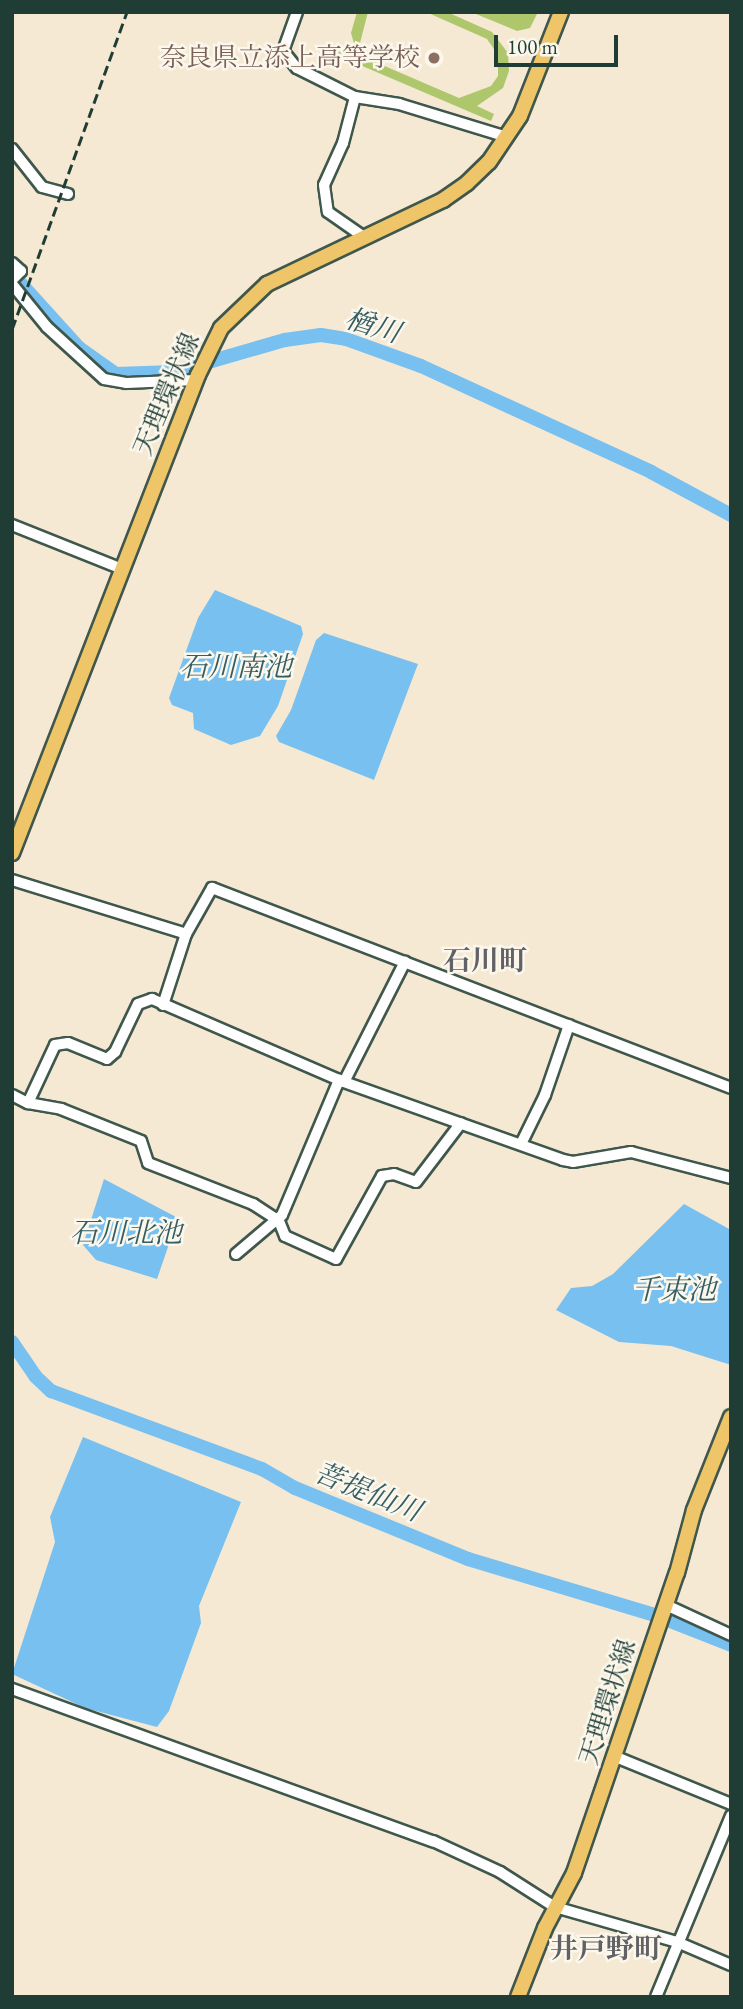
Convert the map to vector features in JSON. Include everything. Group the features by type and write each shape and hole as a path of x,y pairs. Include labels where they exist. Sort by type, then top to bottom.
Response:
{"main road":[{"name":"天理環状線","path":"12,853 197,378 222,328 267,284 443,200 489,162 520,116 561,12"},
{"name":"天理環状線","path":"518,1997 555,1907 565,1895 616,1757 666,1606 694,1510 731,1417"}],"street":[{"path":"297,12 283,51 287,60 355,97 399,104 507,137"},
{"path":"355,97 343,143 324,185 328,212 364,237"},
{"path":"12,149 42,187 68,194"},
{"path":"12,263 21,271 12,282 47,327 104,379 126,383 197,378"},
{"path":"12,525 122,569"},
{"path":"12,880 186,934"},
{"path":"163,1005 186,934 212,888 731,1088"},
{"path":"236,1254 279,1221 342,1081 405,962"},
{"path":"28,1103 55,1045 68,1043 107,1059 116,1052 138,1004 152,999 229,1029 342,1081 573,1163 631,1152 731,1178"},
{"path":"521,1144 545,1094 569,1025"},
{"path":"12,1095 28,1103 61,1109 141,1141 148,1163 225,1191 279,1221 285,1236 336,1259 382,1175 394,1174 416,1182 461,1123"},
{"path":"666,1606 731,1635"},
{"path":"12,1689 433,1842 500,1872 555,1907 677,1942 731,1965"},
{"path":"616,1757 731,1804"},
{"path":"656,1997 731,1816"}],"green space":[{"path":"357,12 368,12 360,43 373,61 459,98 491,86 498,76 498,55 487,39 426,12 447,12 492,32 508,53 509,71 503,88 477,106 494,114 491,121 332,53 335,45 357,54 351,33"},
{"path":"471,12 538,12 530,28 517,31"}],"water":[{"name":"石川南池","path":"215,590 301,626 303,634 278,706 260,736 231,745 194,729 193,713 172,705 169,698 198,618"},
{"name":"石川南池","path":"324,633 418,664 374,780 279,742 276,736 291,710 316,640"},
{"name":"石川北池","path":"104,1179 178,1218 157,1279 96,1260 83,1245"},
{"name":"千束池","path":"684,1204 731,1230 731,1365 671,1346 619,1342 556,1310 571,1288 592,1286 613,1274"},
{"path":"83,1437 241,1502 199,1606 201,1623 169,1711 157,1727 85,1708 12,1674 55,1542 50,1517"}],"waterway":[{"name":"楢川","path":"12,274 79,348 116,374 174,372 285,340 321,335 346,339 421,366 651,472 731,515"},
{"name":"菩提仙川","path":"12,1342 36,1377 51,1391 262,1469 295,1488 468,1559 655,1615 731,1645"}],"railway":[{"path":"12,329 127,12"}],"place":[{"name":"奈良県立添上高等学校","path":"434,58"}],"district":[{"name":"石川町","path":"485,960"},
{"name":"井戸野町","path":"606,1948"}]}
